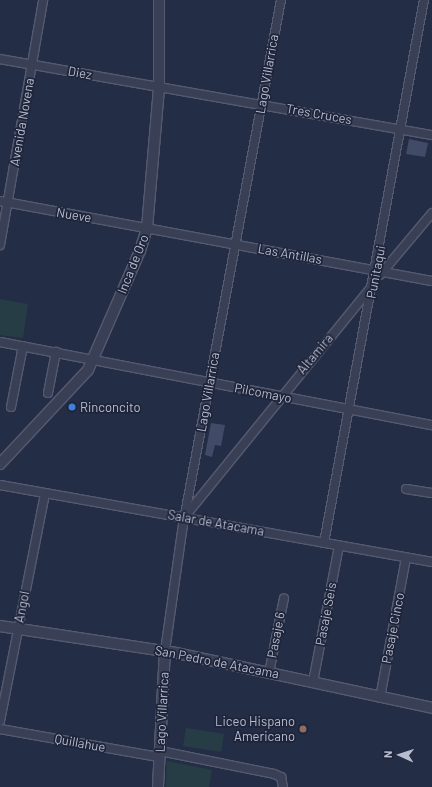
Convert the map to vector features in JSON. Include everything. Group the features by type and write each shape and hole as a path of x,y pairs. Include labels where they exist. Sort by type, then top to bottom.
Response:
{"street":[{"name":"Avenida Novena","path":"0,245 4,202 32,64 43,0"},
{"name":"Inca de Oro","path":"0,464 92,361 147,228 159,87 159,0"},
{"name":"Lago Villarrica","path":"158,787 165,651 185,517 281,0"},
{"name":"Punitaqui","path":"324,543 373,284 379,270 424,0"},
{"name":"Diez","path":"0,59 159,87"},
{"name":"Tres Cruces","path":"159,87 432,135"},
{"name":"Nueve","path":"4,202 147,228"},
{"path":"379,270 432,213"},
{"name":"Las Antillas","path":"147,228 432,281"},
{"name":"Altamira","path":"185,517 279,397 373,284"},
{"name":"Pilcomayo","path":"0,342 56,352 92,361 210,382 279,397 432,425"},
{"path":"11,406 23,346"},
{"path":"48,393 56,352"},
{"name":"Salar de Atacama","path":"0,485 432,562"},
{"path":"406,489 432,493"},
{"name":"Angol","path":"0,721 44,493"},
{"name":"Pasaje Seis","path":"313,682 339,546"},
{"name":"Pasaje Cinco","path":"380,698 406,558"},
{"name":"Pasaje 6","path":"269,673 284,598"},
{"name":"San Pedro de Atacama","path":"0,626 165,651 432,708"},
{"name":"Quillahue","path":"0,729 160,754 281,777 283,787"}],"shaded area":[{"path":"0,299 28,304 23,338 0,335"},
{"path":"186,728 224,734 221,752 183,746"},
{"path":"167,761 212,770 209,787 166,787"}],"building":[{"path":"409,139 428,143 425,157 406,154"},
{"path":"211,423 225,425 221,446 215,445 212,457 205,455"}],"place":[{"name":"Rinconcito","path":"72,407"},
{"name":"Liceo Hispano Americano","path":"303,729"}]}
